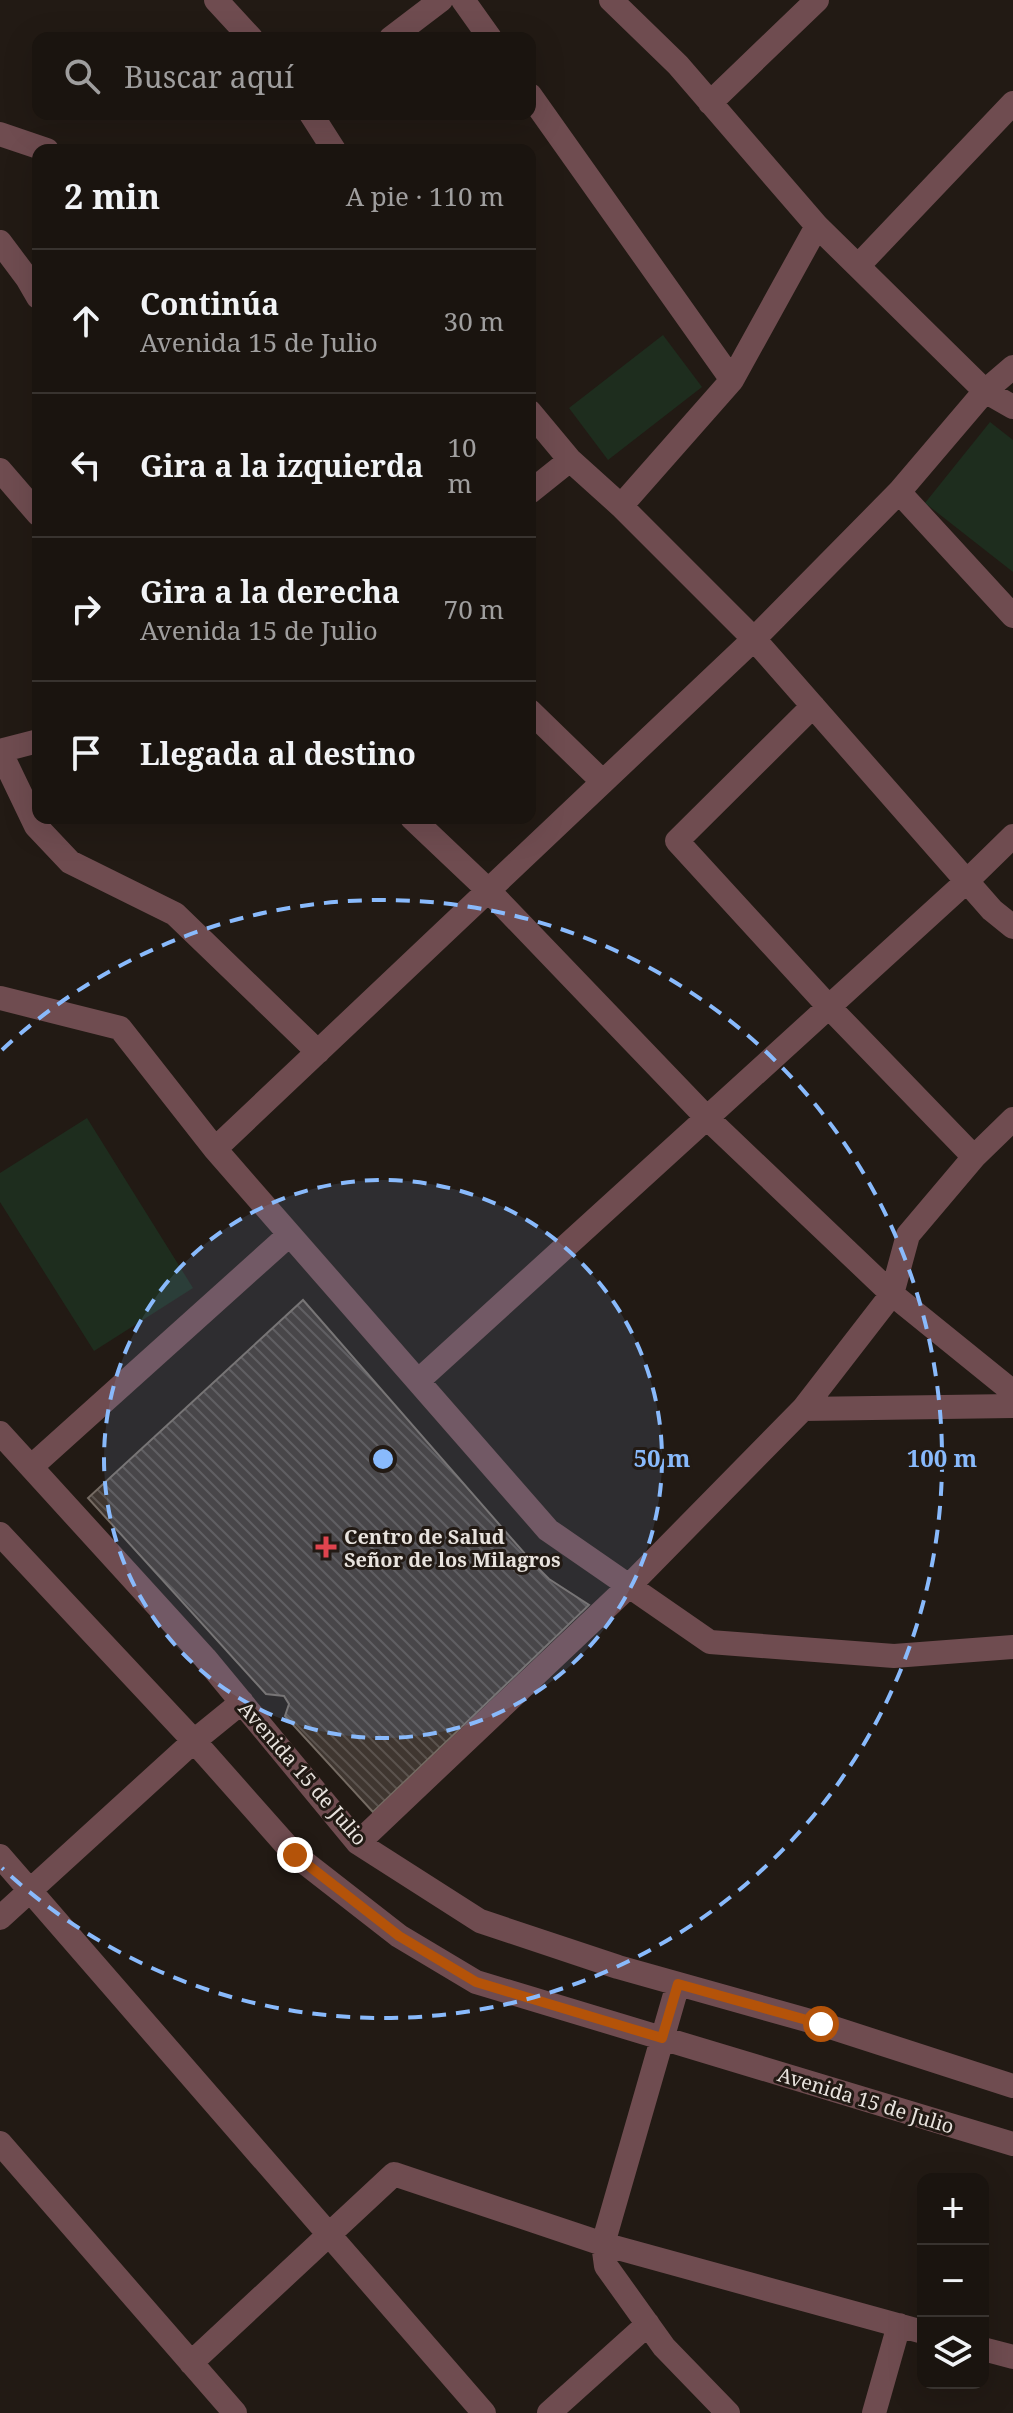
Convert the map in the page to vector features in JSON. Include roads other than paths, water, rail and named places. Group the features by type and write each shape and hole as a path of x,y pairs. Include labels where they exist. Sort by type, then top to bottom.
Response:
{"street":[{"path":"216,0 245,32"},
{"path":"399,32 441,0"},
{"path":"463,0 486,32"},
{"path":"611,0 678,65 817,226 985,391 1013,407"},
{"path":"710,103 817,0"},
{"path":"536,103 732,380"},
{"path":"858,266 1013,103"},
{"path":"315,120 330,144"},
{"path":"0,134 32,145"},
{"path":"621,506 732,380 817,226"},
{"path":"0,242 32,287"},
{"path":"215,1149 754,639 899,492 985,391 1013,367"},
{"path":"536,419 570,460 621,506 754,639 992,910 1013,927"},
{"path":"536,487 570,460"},
{"path":"0,470 32,507"},
{"path":"899,492 1013,616"},
{"path":"813,706 677,841 829,1007 974,1157"},
{"path":"536,717 603,782"},
{"path":"32,743 0,751 32,818"},
{"path":"35,824 70,862 175,914 318,1052"},
{"path":"418,824 489,891 707,1118 892,1294 1013,1392"},
{"path":"418,1381 1013,836"},
{"path":"0,998 120,1028 215,1149 548,1530 710,1642 894,1656 1013,1647"},
{"path":"358,1843 629,1586 803,1409 892,1294 908,1235 974,1157 1013,1119"},
{"path":"31,1467 289,1235"},
{"path":"803,1409 1013,1406"},
{"name":"Avenida 15 de Julio","path":"0,1433 205,1658 358,1843 480,1921 618,1967 821,2024 1013,2086"},
{"name":"Avenida 15 de Julio","path":"0,1534 194,1741 295,1855 399,1936 476,1982 1013,2144"},
{"path":"0,1918 194,1741 242,1702"},
{"path":"0,1856 484,2413"},
{"path":"678,1984 603,2244 606,2266 664,2347 728,2413"},
{"path":"0,2143 235,2413"},
{"path":"191,2363 394,2174 603,2244 917,2330"},
{"path":"549,2413 648,2324"},
{"path":"874,2413 899,2325"},
{"path":"989,2351 1013,2357"}],"place":[{"name":"Centro de Salud Señor de los Milagros","path":"326,1547"}]}
